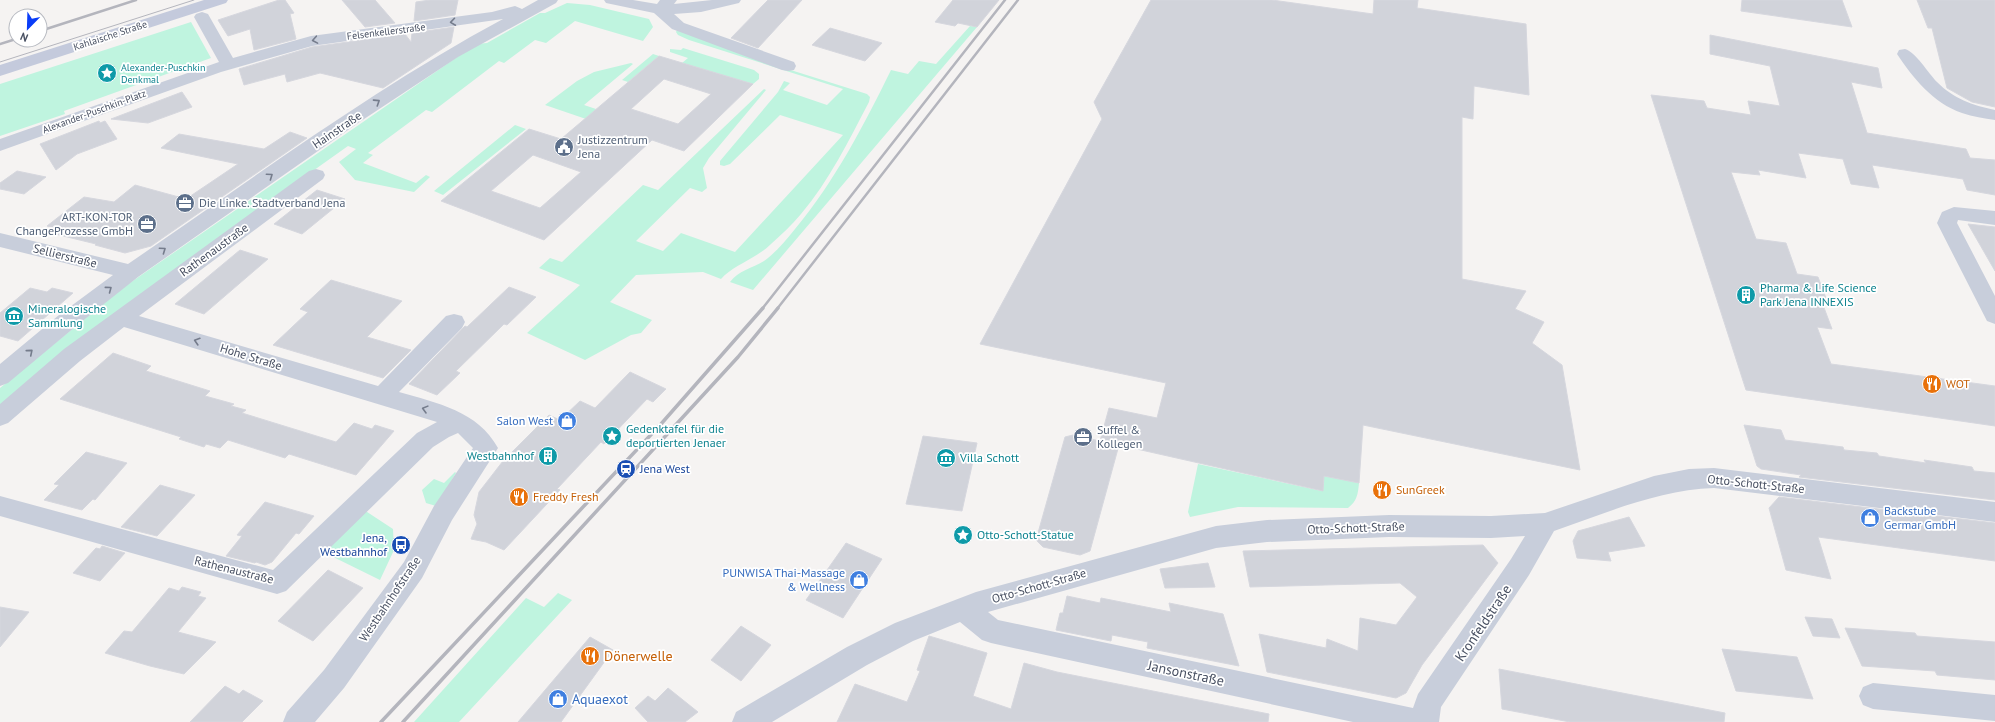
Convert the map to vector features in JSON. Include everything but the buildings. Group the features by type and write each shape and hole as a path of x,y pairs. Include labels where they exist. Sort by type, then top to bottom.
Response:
{"main road":[{"name":"Kahlaische Straße","path":"0,71 220,0"}],"street":[{"name":"Felsenkellerstraße","path":"228,63 311,41 492,17 523,9 544,0"},
{"name":"Hainstraße","path":"0,376 67,321 131,272 352,119 452,53 550,0"},
{"path":"612,0 703,8 733,0"},
{"path":"664,5 678,26 788,66"},
{"path":"202,17 228,63"},
{"path":"1905,54 1936,92 1967,109 1995,115"},
{"name":"Alexander-Puschkin-Platz","path":"0,145 228,63"},
{"name":"Rathenaustraße","path":"0,417 72,355 316,175"},
{"path":"1995,218 1954,213 1949,216 1947,223 1995,316"},
{"name":"Sellierstraße","path":"0,240 131,272"},
{"name":"Hohe Straße","path":"122,319 442,414 472,429 480,437 486,448"},
{"path":"381,397 454,322"},
{"name":"Rathenaustraße","path":"0,506 277,583 425,440 441,430 461,423"},
{"name":"Westbahnhofstraße","path":"296,722 334,679 378,622 412,570 443,513 486,448"},
{"name":"Otto-Schott-Straße","path":"746,722 856,656 904,632 976,604 1216,537 1282,530 1389,526 1491,527 1545,524 1654,486 1689,479 1714,478 1995,512"},
{"name":"Kronfeldstraße","path":"1425,722 1428,703 1520,567 1545,524"},
{"name":"Jansonstraße","path":"963,609 991,631 1416,722"},
{"path":"1873,696 1995,708"}],"green space":[{"path":"567,3 590,5 649,19 653,27 643,41 575,21 546,43 535,40 504,63 499,61 432,112 426,110 368,153 373,155 363,163 416,183 426,175 430,177 414,192 355,180 339,162 356,149 348,146 231,229 0,405 0,388 124,287 476,44 487,43 540,13 545,13"},
{"path":"191,22 211,58 64,111 65,114 0,136 0,84"},
{"path":"970,26 977,27 753,290 730,282 738,274 772,255 810,211 848,152 891,70 908,74 919,61 936,64"},
{"path":"677,30 762,61 867,94 870,97 869,102 821,188 798,218 775,241 759,254 732,270 721,279 703,272 636,275 610,302 652,320 641,333 631,335 585,360 527,333 580,285 539,268 550,258 562,262 643,185 658,190 764,89 766,90 709,158 703,168 707,188 702,192 690,188 636,241 663,251 681,233 735,252 843,135 780,115 730,164 724,166 720,165 720,161 778,92 784,81 790,83 783,90 827,105 843,89 689,40 678,35 676,32"},
{"path":"683,48 754,70 759,74 759,79 753,84 682,63 688,58 670,52 670,49 681,50"},
{"path":"653,54 659,56 628,82 622,80"},
{"path":"631,63 633,64 584,105 596,109 586,119 545,105 577,81 594,72"},
{"path":"515,125 526,129 443,195 434,191"},
{"path":"1198,464 1322,491 1324,476 1359,483 1358,491 1355,500 1348,508 1238,507 1190,517 1188,512"},
{"path":"455,472 456,473 436,506 426,503 422,490 434,479 444,483"},
{"path":"361,508 393,529 394,550 380,580 317,549"},
{"path":"558,593 572,600 459,722 414,722 526,598 544,607"}],"tram line":[{"path":"0,62 194,0"}],"railway":[{"path":"48,28 136,0"},
{"path":"762,309 1005,0"},
{"path":"777,309 1018,0"},
{"path":"0,44 8,42"},
{"path":"381,722 661,424 763,308"},
{"path":"403,722 738,357 778,308"}],"place":[{"name":"Alexander-Puschkin Denkmal","path":"107,73"},
{"name":"Justizzentrum Jena","path":"564,147"},
{"name":"Die Linke. Stadtverband Jena","path":"185,203"},
{"name":"ART-KON-TOR ChangeProzesse GmbH","path":"147,224"},
{"name":"Pharma & Life Science Park Jena INNEXIS","path":"1746,295"},
{"name":"Mineralogische Sammlung","path":"14,316"},
{"name":"WOT","path":"1932,384"},
{"name":"Salon West","path":"567,421"},
{"name":"Gedenktafel für die deportierten Jenaer","path":"612,436"},
{"name":"Suffel & Kollegen","path":"1083,437"},
{"name":"Westbahnhof","path":"548,456"},
{"name":"Villa Schott","path":"946,458"},
{"name":"Jena West","path":"626,469"},
{"name":"SunGreek","path":"1382,490"},
{"name":"Freddy Fresh","path":"519,497"},
{"name":"Backstube Germar GmbH","path":"1870,518"},
{"name":"Otto-Schott-Statue","path":"963,535"},
{"name":"Jena, Westbahnhof","path":"401,545"},
{"name":"PUNWISA Thai-Massage & Wellness","path":"859,580"},
{"name":"Dönerwelle","path":"590,656"},
{"name":"Aquaexot","path":"558,699"}]}
